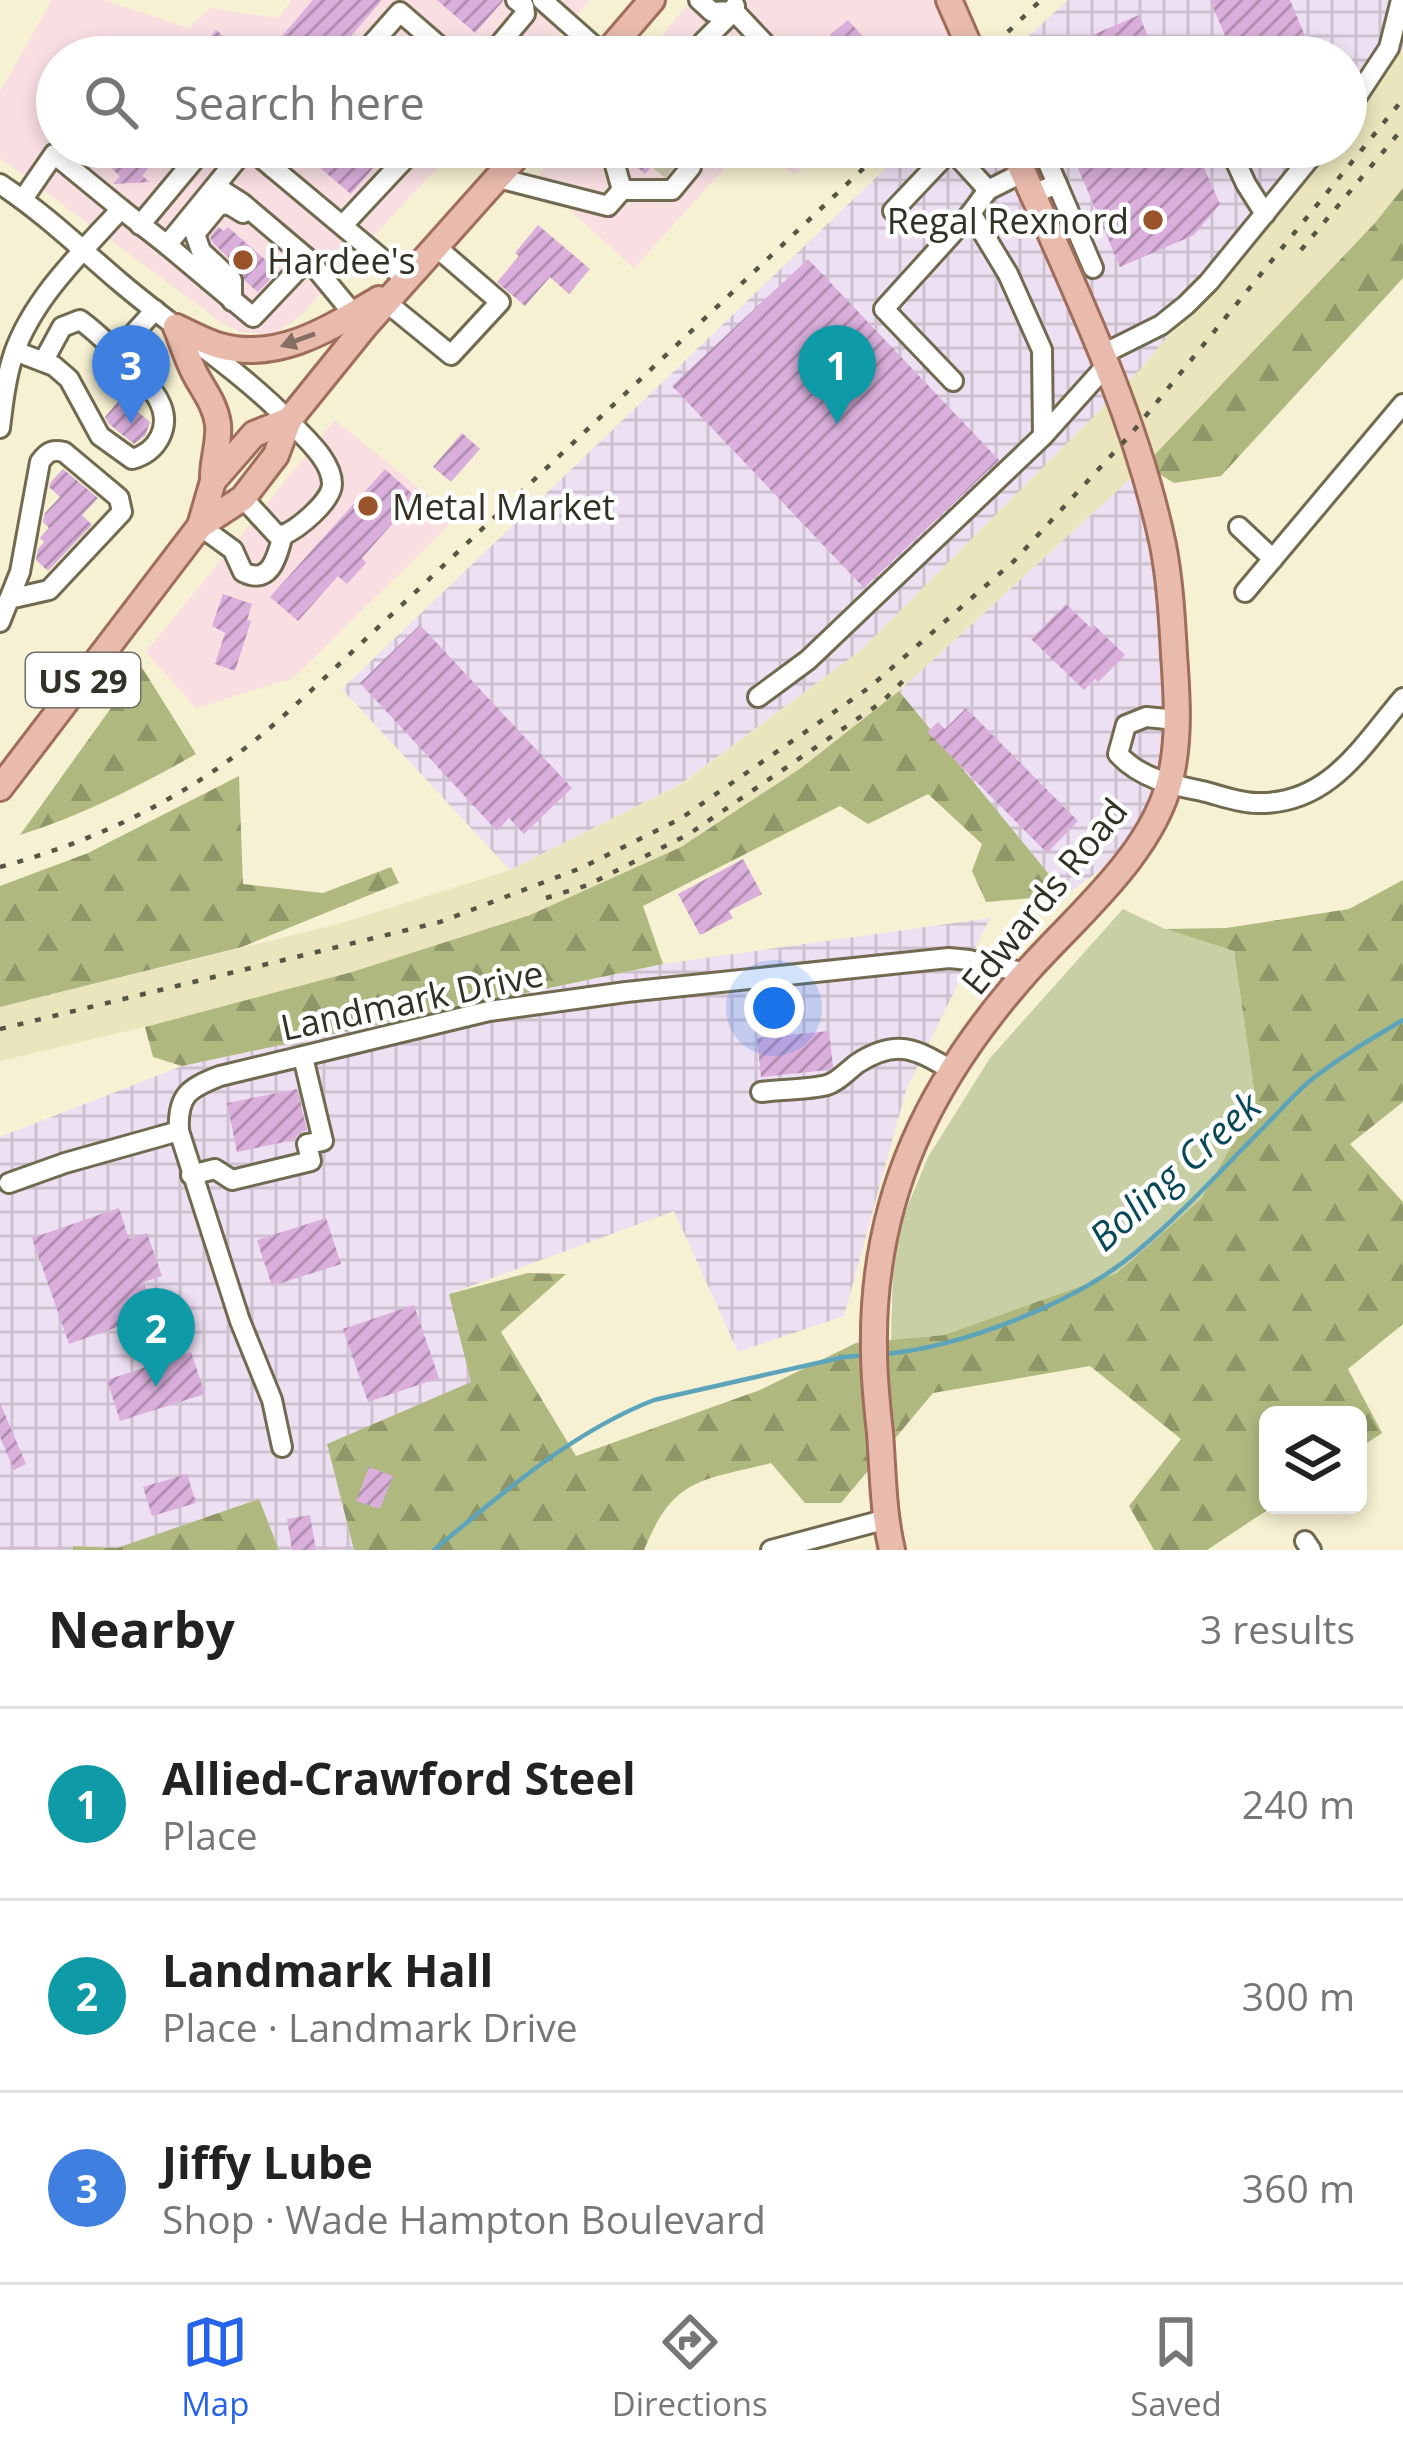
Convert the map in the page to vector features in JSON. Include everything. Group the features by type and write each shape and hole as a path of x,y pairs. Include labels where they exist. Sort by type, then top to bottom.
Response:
{"main road":[{"path":"626,36 652,0"},
{"path":"949,0 965,36"},
{"path":"176,327 219,345 253,351 298,342 359,320 398,289 507,168"},
{"name":"Edwards Road","path":"892,1550 874,1359 881,1250 894,1191 920,1126 953,1071 1025,973 1138,850 1156,821 1176,743 1173,628 1162,545 1135,445 1038,183 1027,168"},
{"name":"US 29","path":"0,788 200,526 243,497 275,455 289,420 359,320"},
{"path":"176,327 216,414 213,481"},
{"name":"US 29","path":"200,526 213,481 254,434 289,420"}],"street":[{"path":"507,36 525,14 517,0"},
{"path":"542,0 594,36"},
{"path":"699,0 712,12 735,5"},
{"path":"1367,80 1389,47 1401,0"},
{"path":"709,36 735,5"},
{"path":"735,5 759,36"},
{"path":"381,36 405,6 433,36"},
{"path":"23,199 43,168"},
{"path":"75,168 253,317 308,259"},
{"path":"140,225 188,168"},
{"path":"167,245 231,168"},
{"path":"273,168 343,225 451,355 500,302 435,246"},
{"path":"343,225 392,168"},
{"path":"618,168 622,190"},
{"path":"498,178 608,206 622,190 657,180 672,190 689,168"},
{"path":"893,211 934,168"},
{"path":"968,168 988,190"},
{"path":"1039,168 1038,183 1093,268"},
{"path":"1239,168 1265,214"},
{"path":"758,698 808,660 1043,436 1103,361 1186,305 1301,168"},
{"path":"953,381 884,309 988,190 1038,183"},
{"path":"0,184 289,420 327,464 333,485 307,520 283,535 243,497"},
{"path":"217,187 308,259 359,320"},
{"path":"232,301 232,280 201,251 195,234 218,206 228,204 244,214 253,212"},
{"path":"0,428 15,351 36,309 121,209"},
{"path":"971,213 1008,274 1042,350 1043,436"},
{"path":"116,352 155,310"},
{"path":"15,351 54,367 69,379 100,436 132,459 147,455 164,434 159,399 80,320 62,327 43,362"},
{"path":"1245,592 1403,404"},
{"path":"0,622 9,599 20,572 40,462 55,450 64,452 119,499 122,512 49,590 9,599"},
{"path":"200,526 233,550 243,572 252,577 275,564 283,535"},
{"path":"1239,527 1273,560"},
{"path":"1177,720 1146,718 1126,725 1118,754 1131,768 1169,784 1256,803 1316,791 1343,769 1403,698"},
{"name":"Landmark Drive","path":"179,1131 183,1099 198,1084 489,1011 949,958 1025,973"},
{"path":"761,1092 832,1084 883,1049 927,1055 953,1071"},
{"path":"191,1175 215,1169 232,1180 311,1161 307,1144 323,1141 303,1057"},
{"path":"9,1183 179,1131 240,1321 272,1400 282,1447"},
{"path":"770,1550 886,1519"}],"shaded area":[{"path":"52,0 103,0 188,28 210,8 278,18 292,0 590,0 558,36 36,36 36,168 437,168 301,315 275,334 239,332 218,320 0,158 0,92"},
{"path":"692,0 967,0 974,26 962,36 661,36"},
{"path":"1068,0 1403,0 1403,49 1367,93 1367,36 1029,36"},
{"path":"1403,49 1403,188 1374,224 1145,465 899,691 801,768 681,847 530,915 352,972 0,1061 0,1007 335,925 510,870 680,785 860,651 1140,370 1306,168 1367,168 1367,93"},
{"path":"546,168 725,168 634,268 536,179"},
{"path":"886,168 1306,168 1140,370 860,651 679,785 510,870 342,689"},
{"path":"335,420 456,518 293,678 196,708 146,652"},
{"path":"1145,465 1177,692 1147,836 1066,895 899,691"},
{"path":"990,918 906,1090 844,1316 738,1352 674,1211 449,1294 472,1382 327,1444 354,1550 279,1550 259,1499 117,1548 0,1550 0,1137 182,1066 663,964"}],"green space":[{"path":"1403,188 1403,278 1221,476 1174,483 1145,465 1374,224"},
{"path":"141,666 196,754 110,799 20,835"},
{"path":"899,691 1066,895 986,902 972,871 982,844 928,794 868,824 840,806 643,906 663,964 182,1066 153,1057 145,1027 352,972 530,915 681,847 801,768"},
{"path":"239,776 243,884 323,893 391,867 399,883 242,947 0,1007 0,886 88,853"},
{"path":"1403,880 1403,1102 1350,1144 1403,1202 1403,1324 1348,1369 1382,1433 1367,1443 1367,1406 1259,1406 1261,1514 1207,1550 1154,1550 1129,1506 1181,1439 1090,1366 933,1393 841,1503 805,1503 771,1463 692,1486 667,1508 644,1550 354,1550 327,1444 471,1382 449,1294 528,1273 566,1274 501,1332 576,1456 760,1390 856,1343 944,1335 1117,1273 1201,1199 1256,1103 1234,951 1165,929 1226,928 1349,909"},
{"path":"1123,909 1165,929 1234,951 1256,1103 1201,1199 1117,1273 944,1335 891,1340 894,1239 928,1157 990,1058"},
{"path":"259,1499 279,1550 73,1550 73,1546 117,1548"}],"building":[{"path":"313,0 382,0 351,36 282,36"},
{"path":"437,0 503,0 503,1 475,33"},
{"path":"1210,0 1290,0 1305,36 1225,36"},
{"path":"1139,15 1148,36 1090,36"},
{"path":"848,20 863,36 831,36"},
{"path":"111,168 149,168 142,176 150,182 113,184 120,176"},
{"path":"320,168 373,168 351,194"},
{"name":"Regal Rexnord","path":"1078,168 1204,168 1220,204 1194,235 1120,267"},
{"path":"538,225 590,269 569,294 550,277 525,306 497,282"},
{"name":"Hardee's","path":"218,227 224,231 228,227 278,271 258,292 213,243 210,237"},
{"path":"808,259 999,460 864,588 672,386"},
{"path":"121,398 150,422 145,436 134,444 105,417"},
{"path":"462,433 480,449 451,482 433,467"},
{"path":"63,469 98,498 82,515 92,525 48,571 36,560 44,542 40,538 49,528 43,522 45,513 60,497 50,483"},
{"path":"385,469 416,497 362,558 366,563 347,584 338,576 298,621 270,597"},
{"path":"223,594 252,604 235,671 215,664 225,633 212,626"},
{"path":"1066,604 1125,655 1084,690 1031,639"},
{"path":"420,625 572,788 524,834 509,818 497,831 360,683"},
{"path":"966,708 1078,821 1047,853 927,732 938,722 945,729"},
{"path":"743,859 762,894 729,911 733,918 700,935 678,894"},
{"path":"829,1031 833,1066 828,1070 761,1077 757,1038"},
{"path":"297,1089 307,1130 294,1140 237,1152 227,1103"},
{"path":"119,1208 129,1239 147,1233 162,1276 144,1282 155,1314 69,1344 32,1238"},
{"path":"326,1218 341,1264 272,1286 257,1240"},
{"path":"414,1305 439,1378 368,1402 343,1329"},
{"path":"191,1352 205,1394 120,1421 107,1380"},
{"path":"0,1403 26,1464 14,1470 0,1437"},
{"path":"369,1467 393,1476 380,1509 356,1501"},
{"path":"187,1474 196,1503 152,1516 143,1487"},
{"path":"310,1515 316,1550 292,1550 287,1519"}],"waterway":[{"name":"Boling Creek","path":"884,1354 948,1342 1016,1320 1110,1271 1169,1223 1305,1085 1403,1020"},
{"path":"434,1550 538,1466 624,1413 654,1400 867,1355"}],"tunnel":[{"path":"658,172 662,168"}],"railway":[{"path":"1004,36 1041,0"},
{"path":"1367,143 1403,99"},
{"path":"1301,250 1403,128"},
{"path":"0,867 128,820 188,788 253,742 864,168"},
{"path":"0,1029 440,922 581,868 680,819 870,687 1014,561 1131,434 1347,168"},
{"path":"546,898 588,885 689,834 882,702 911,673"}],"place":[{"name":"Regal Rexnord","path":"1153,220"},
{"name":"Hardee's","path":"243,260"},
{"name":"Jiffy Lube","path":"131,424"},
{"name":"Allied-Crawford Steel","path":"837,424"},
{"name":"Metal Market","path":"368,506"},
{"name":"Landmark Hall","path":"156,1387"}]}
